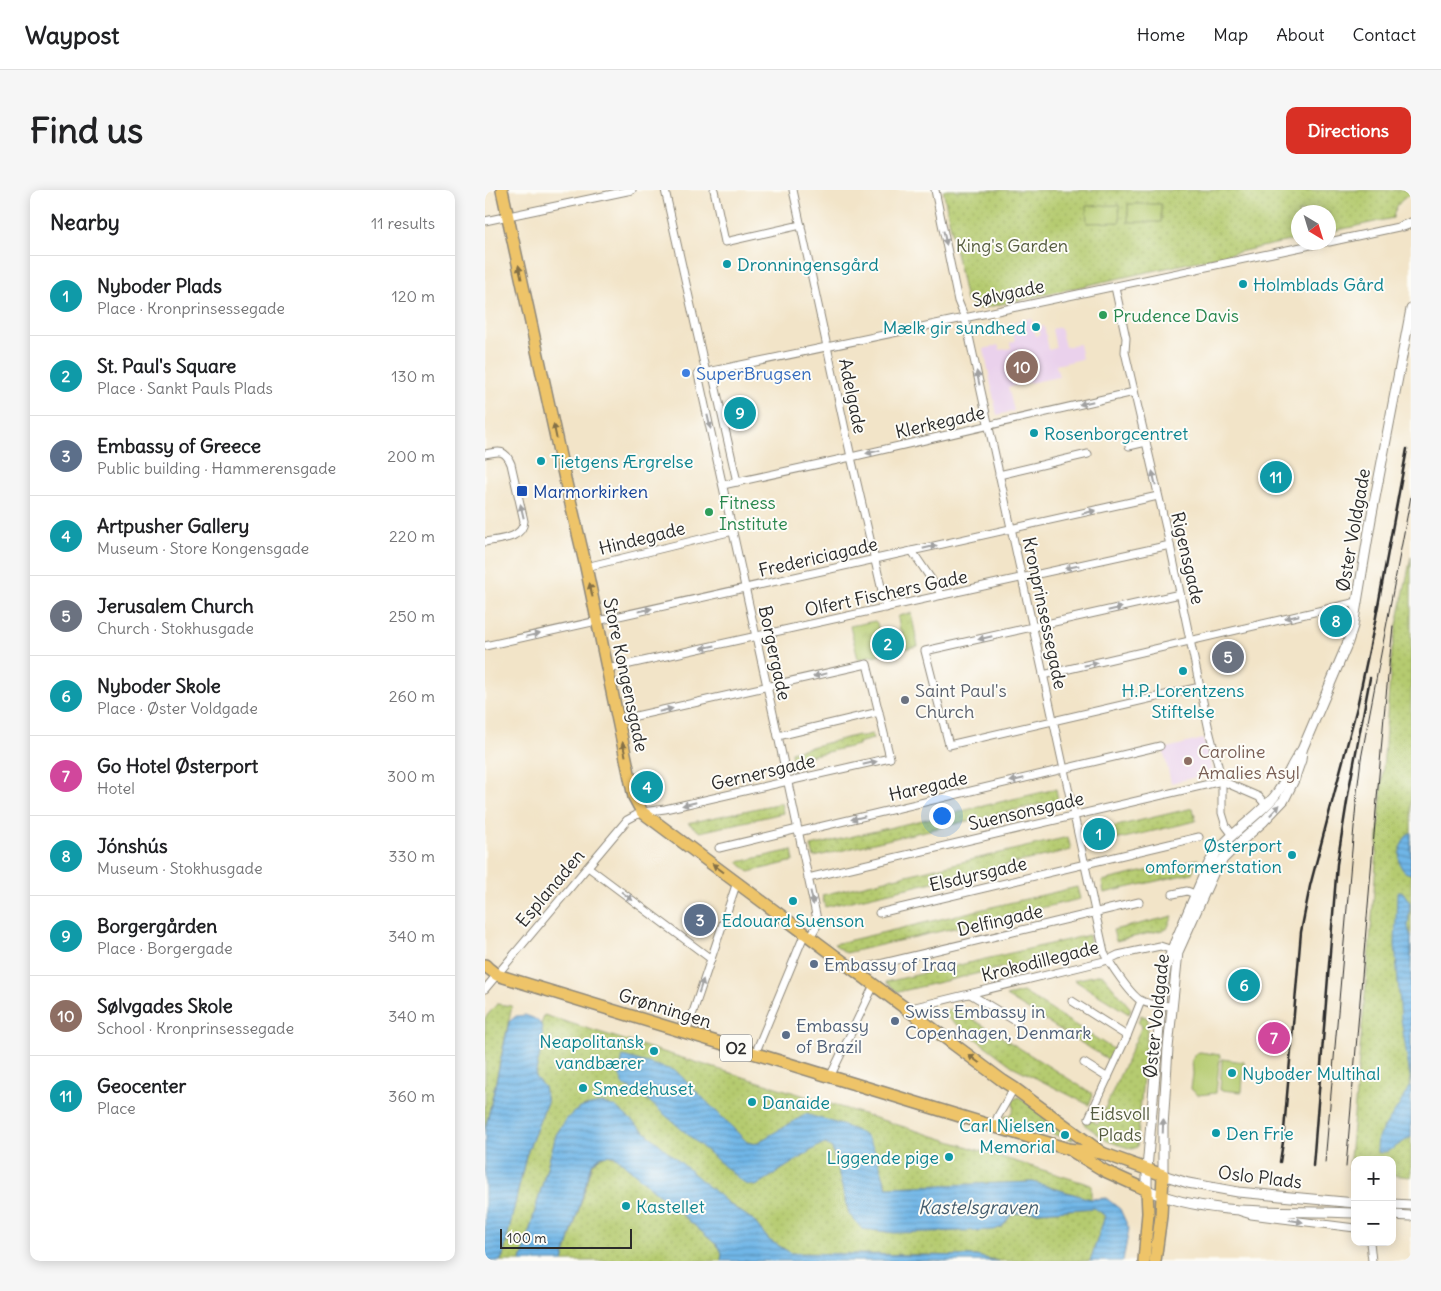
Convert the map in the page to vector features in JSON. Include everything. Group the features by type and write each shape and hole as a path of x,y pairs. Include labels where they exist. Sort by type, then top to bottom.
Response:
{"main road":[{"name":"Store Kongensgade","path":"502,190 586,567 634,797 642,812"},
{"name":"O2","path":"642,812 1102,1152"},
{"name":"O2","path":"485,965 497,975"},
{"name":"Grønningen","path":"497,975 1068,1149 1102,1152 1147,1169"},
{"name":"Grønningen","path":"1068,1149 1105,1171 1147,1190"},
{"name":"O2","path":"1147,1169 1163,1175"},
{"path":"1155,1261 1163,1197 1163,1175"},
{"path":"1144,1261 1148,1213 1147,1190"}],"street":[{"path":"485,221 632,190"},
{"path":"665,190 737,482"},
{"path":"714,190 725,242 801,225"},
{"name":"Adelgade","path":"793,190 886,608"},
{"name":"Kronprinsessegade","path":"935,190 958,301 965,318 1103,947 1113,969 1141,1001"},
{"path":"1336,240 1408,225"},
{"name":"Sølvgade","path":"698,374 1291,249"},
{"name":"Rigensgade","path":"1115,287 1126,338 1125,352 1222,781 1222,813 1226,826 1232,834"},
{"name":"Øster Voldgade","path":"1147,1190 1147,1169 1161,1005 1166,968 1217,865 1284,800 1294,780 1301,760 1302,750 1349,642 1411,309"},
{"name":"Borgergade","path":"698,374 788,782 817,924 808,935 755,1054"},
{"name":"Klerkegade","path":"723,485 1134,392"},
{"path":"1129,446 1146,442"},
{"path":"485,454 499,451 508,457 524,522 523,528 516,535 485,542"},
{"path":"999,475 1087,454"},
{"name":"Fredericiagade","path":"485,646 1158,496"},
{"name":"Hindegade","path":"586,567 733,531"},
{"name":"Olfert Fischers Gade","path":"607,669 1170,545"},
{"path":"912,551 942,595"},
{"path":"1181,594 925,651 949,745 1200,687"},
{"path":"1043,675 1357,602"},
{"path":"618,720 867,664 879,712 778,736"},
{"name":"Gernersgade","path":"642,812 665,809 890,758 879,712"},
{"name":"Haregade","path":"719,848 1160,746"},
{"name":"Øster Voldgade","path":"1163,1175 1163,1127 1175,950 1195,894 1216,851 1232,834 1266,805 1279,790 1295,757 1302,750"},
{"path":"1222,781 1259,797 1266,805"},
{"name":"Suensonsgade","path":"808,878 1222,781"},
{"name":"Esplanaden","path":"485,989 627,820 642,812"},
{"name":"Elsdyrsgade","path":"879,913 1199,837"},
{"path":"588,867 711,959"},
{"path":"686,1033 737,882"},
{"path":"1173,894 1187,891 1195,894"},
{"name":"Delfingade","path":"867,967 1139,902"},
{"name":"Krokodillegade","path":"907,1009 1108,960 1118,955 1160,946 1175,950"},
{"path":"830,1076 874,984"},
{"path":"970,994 1017,1022"},
{"path":"1072,1001 1127,1036"},
{"path":"1141,1001 1172,1006"},
{"name":"Øster Voldgade","path":"1089,1118 1141,1001"},
{"path":"1084,1063 1108,1078"},
{"path":"995,1126 998,1116 1014,1088"},
{"name":"Oslo Plads","path":"1163,1175 1188,1183 1238,1192 1351,1202"},
{"name":"Oslo Plads","path":"1147,1190 1163,1197 1207,1207 1351,1213"},
{"path":"1396,1204 1411,1205"},
{"path":"1232,1209 1251,1215 1351,1228"},
{"path":"1396,1215 1411,1216"},
{"path":"1371,1246 1372,1261"}],"shaded area":[{"path":"1031,318 1036,336 1040,335 1039,327 1044,326 1049,350 1056,348 1052,329 1060,327 1065,347 1079,344 1082,359 1056,365 1059,377 1008,387 1014,411 997,415 984,349 998,345 1000,350 1011,348 1010,343 1015,341 1011,323"},
{"name":"Caroline Amalies Asyl","path":"1203,739 1204,744 1206,744 1212,773 1171,783 1163,749"}],"green space":[{"name":"King's Garden","path":"943,190 1411,190 1411,194 1399,203 1393,218 1336,230 1336,205 1291,205 1291,241 979,309 966,301"},
{"path":"1128,204 1161,204 1161,222 1128,222"},
{"path":"1119,205 1120,222 1087,223 1086,206"},
{"path":"1411,557 1411,1177 1396,1175 1396,1156 1351,1156 1351,1169 1349,1169 1372,917 1392,649"},
{"path":"911,613 918,646 905,649 898,618 899,616"},
{"path":"875,621 884,654 869,655 869,657 858,659 850,626"},
{"path":"872,734 873,739 858,743 858,745 792,759 791,752 858,735 859,737"},
{"path":"1056,789 1058,800 814,857 811,846"},
{"path":"781,803 783,813 700,832 688,823"},
{"path":"1193,808 1196,821 1111,841 1108,828"},
{"path":"1068,837 1071,850 825,907 822,895"},
{"path":"792,850 794,861 749,872 738,862"},
{"path":"1198,859 1192,873 1104,893 1102,881"},
{"path":"1077,887 1080,899 846,953 834,944"},
{"path":"1173,916 1167,929 1116,941 1113,930"},
{"path":"1089,935 1091,947 898,992 886,982"},
{"path":"1102,974 1131,1009 1129,1014 1074,980"},
{"path":"1023,992 1113,1049 1109,1060 1006,996"},
{"path":"497,1004 512,1006 485,1131 485,1018"},
{"path":"955,1008 1093,1094 1089,1105 1012,1066 940,1012"},
{"path":"544,1015 1091,1185 1091,1199 1033,1182 887,1187 873,1148 806,1115 755,1144 747,1142 676,1071 625,1086 643,1096 756,1186 820,1145 826,1144 832,1148 849,1214 1002,1227 1012,1214 1094,1208 1105,1216 1090,1261 998,1261 976,1256 791,1253 769,1240 753,1220 587,1105 569,1117 556,1135 521,1261 500,1261 503,1256 526,1156 547,1102 544,1087 535,1077 542,1038 541,1025"},
{"name":"Eidsvoll Plads","path":"1141,1015 1148,1018 1137,1147 1132,1149 1107,1141 1084,1124 1087,1118 1098,1124 1142,1026 1138,1022"},
{"path":"1200,1052 1220,1055 1216,1093 1198,1095 1191,1089 1192,1060"},
{"path":"1222,1059 1244,1062 1242,1092 1220,1090"},
{"path":"1019,1097 1073,1138 1073,1140 1005,1120 1004,1117 1010,1115 1014,1108 1012,1100"},
{"name":"Kastellet","path":"606,1155 616,1157 719,1247 722,1253 721,1261 563,1261 593,1164 600,1157"}],"water":[{"path":"1411,832 1411,874 1402,869 1399,859 1405,837"},
{"path":"1397,892 1403,892 1410,903 1408,927 1411,938 1411,1083 1401,1019 1395,944"},
{"path":"525,1015 532,1017 541,1025 542,1043 535,1077 544,1087 547,1102 526,1156 503,1256 500,1261 485,1261 485,1131 509,1022 516,1016"},
{"name":"Kastelsgraven","path":"623,1056 676,1071 747,1142 755,1144 806,1114 857,1131 864,1135 871,1144 887,1187 1033,1182 1090,1199 1106,1198 1120,1209 1129,1229 1123,1261 1090,1261 1105,1216 1094,1208 1012,1214 1002,1227 994,1230 894,1233 862,1229 849,1214 832,1148 826,1144 820,1145 756,1186 745,1184 643,1096 624,1086 619,1074"},
{"path":"1411,1083 1411,1137 1389,1151 1379,1153 1377,1149 1378,1137 1400,1104"},
{"name":"Kastelsgraven","path":"603,1103 616,1107 729,1204 753,1220 769,1240 791,1253 976,1256 998,1261 721,1261 722,1253 719,1247 616,1157 606,1155 600,1157 592,1164 563,1261 521,1261 556,1135 565,1121 575,1111 586,1106"}],"tram line":[{"path":"1325,1163 1361,759 1411,496"},
{"path":"1346,1167 1393,626"}],"railway":[{"path":"1280,1162 1301,932 1310,886 1357,707 1407,449"},
{"path":"1313,1166 1337,864 1370,678"}],"place":[{"name":"Dronningensgård","path":"727,264"},
{"name":"Holmblads Gård","path":"1243,284"},
{"name":"Prudence Davis","path":"1103,315"},
{"name":"Mælk gir sundhed","path":"1036,327"},
{"name":"Sølvgades Skole","path":"1022,367"},
{"name":"SuperBrugsen","path":"686,373"},
{"name":"Borgergården","path":"740,413"},
{"name":"Rosenborgcentret","path":"1034,433"},
{"name":"Tietgens Ærgrelse","path":"541,461"},
{"name":"Geocenter","path":"1276,477"},
{"name":"Marmorkirken","path":"522,491"},
{"name":"Fitness Institute","path":"709,512"},
{"name":"Jónshús","path":"1336,621"},
{"name":"St. Paul's Square","path":"888,644"},
{"name":"Jerusalem Church","path":"1228,657"},
{"name":"H.P. Lorentzens Stiftelse","path":"1183,671"},
{"name":"Saint Paul's Church","path":"905,700"},
{"name":"Caroline Amalies Asyl","path":"1188,761"},
{"name":"Artpusher Gallery","path":"647,787"},
{"name":"Nyboder Plads","path":"1099,834"},
{"name":"Østerport omformerstation","path":"1292,855"},
{"name":"Edouard Suenson","path":"793,901"},
{"name":"Embassy of Greece","path":"700,920"},
{"name":"Embassy of Iraq","path":"814,964"},
{"name":"Nyboder Skole","path":"1244,985"},
{"name":"Swiss Embassy in Copenhagen, Denmark","path":"895,1021"},
{"name":"Embassy of Brazil","path":"786,1035"},
{"name":"Go Hotel Østerport","path":"1274,1038"},
{"name":"Neapolitansk vandbærer","path":"654,1051"},
{"name":"Nyboder Multihal","path":"1232,1073"},
{"name":"Smedehuset","path":"583,1088"},
{"name":"Danaide","path":"752,1102"},
{"name":"Den Frie","path":"1216,1133"},
{"name":"Carl Nielsen Memorial","path":"1065,1135"},
{"name":"Liggende pige","path":"949,1157"},
{"name":"Kastellet","path":"626,1206"}]}
